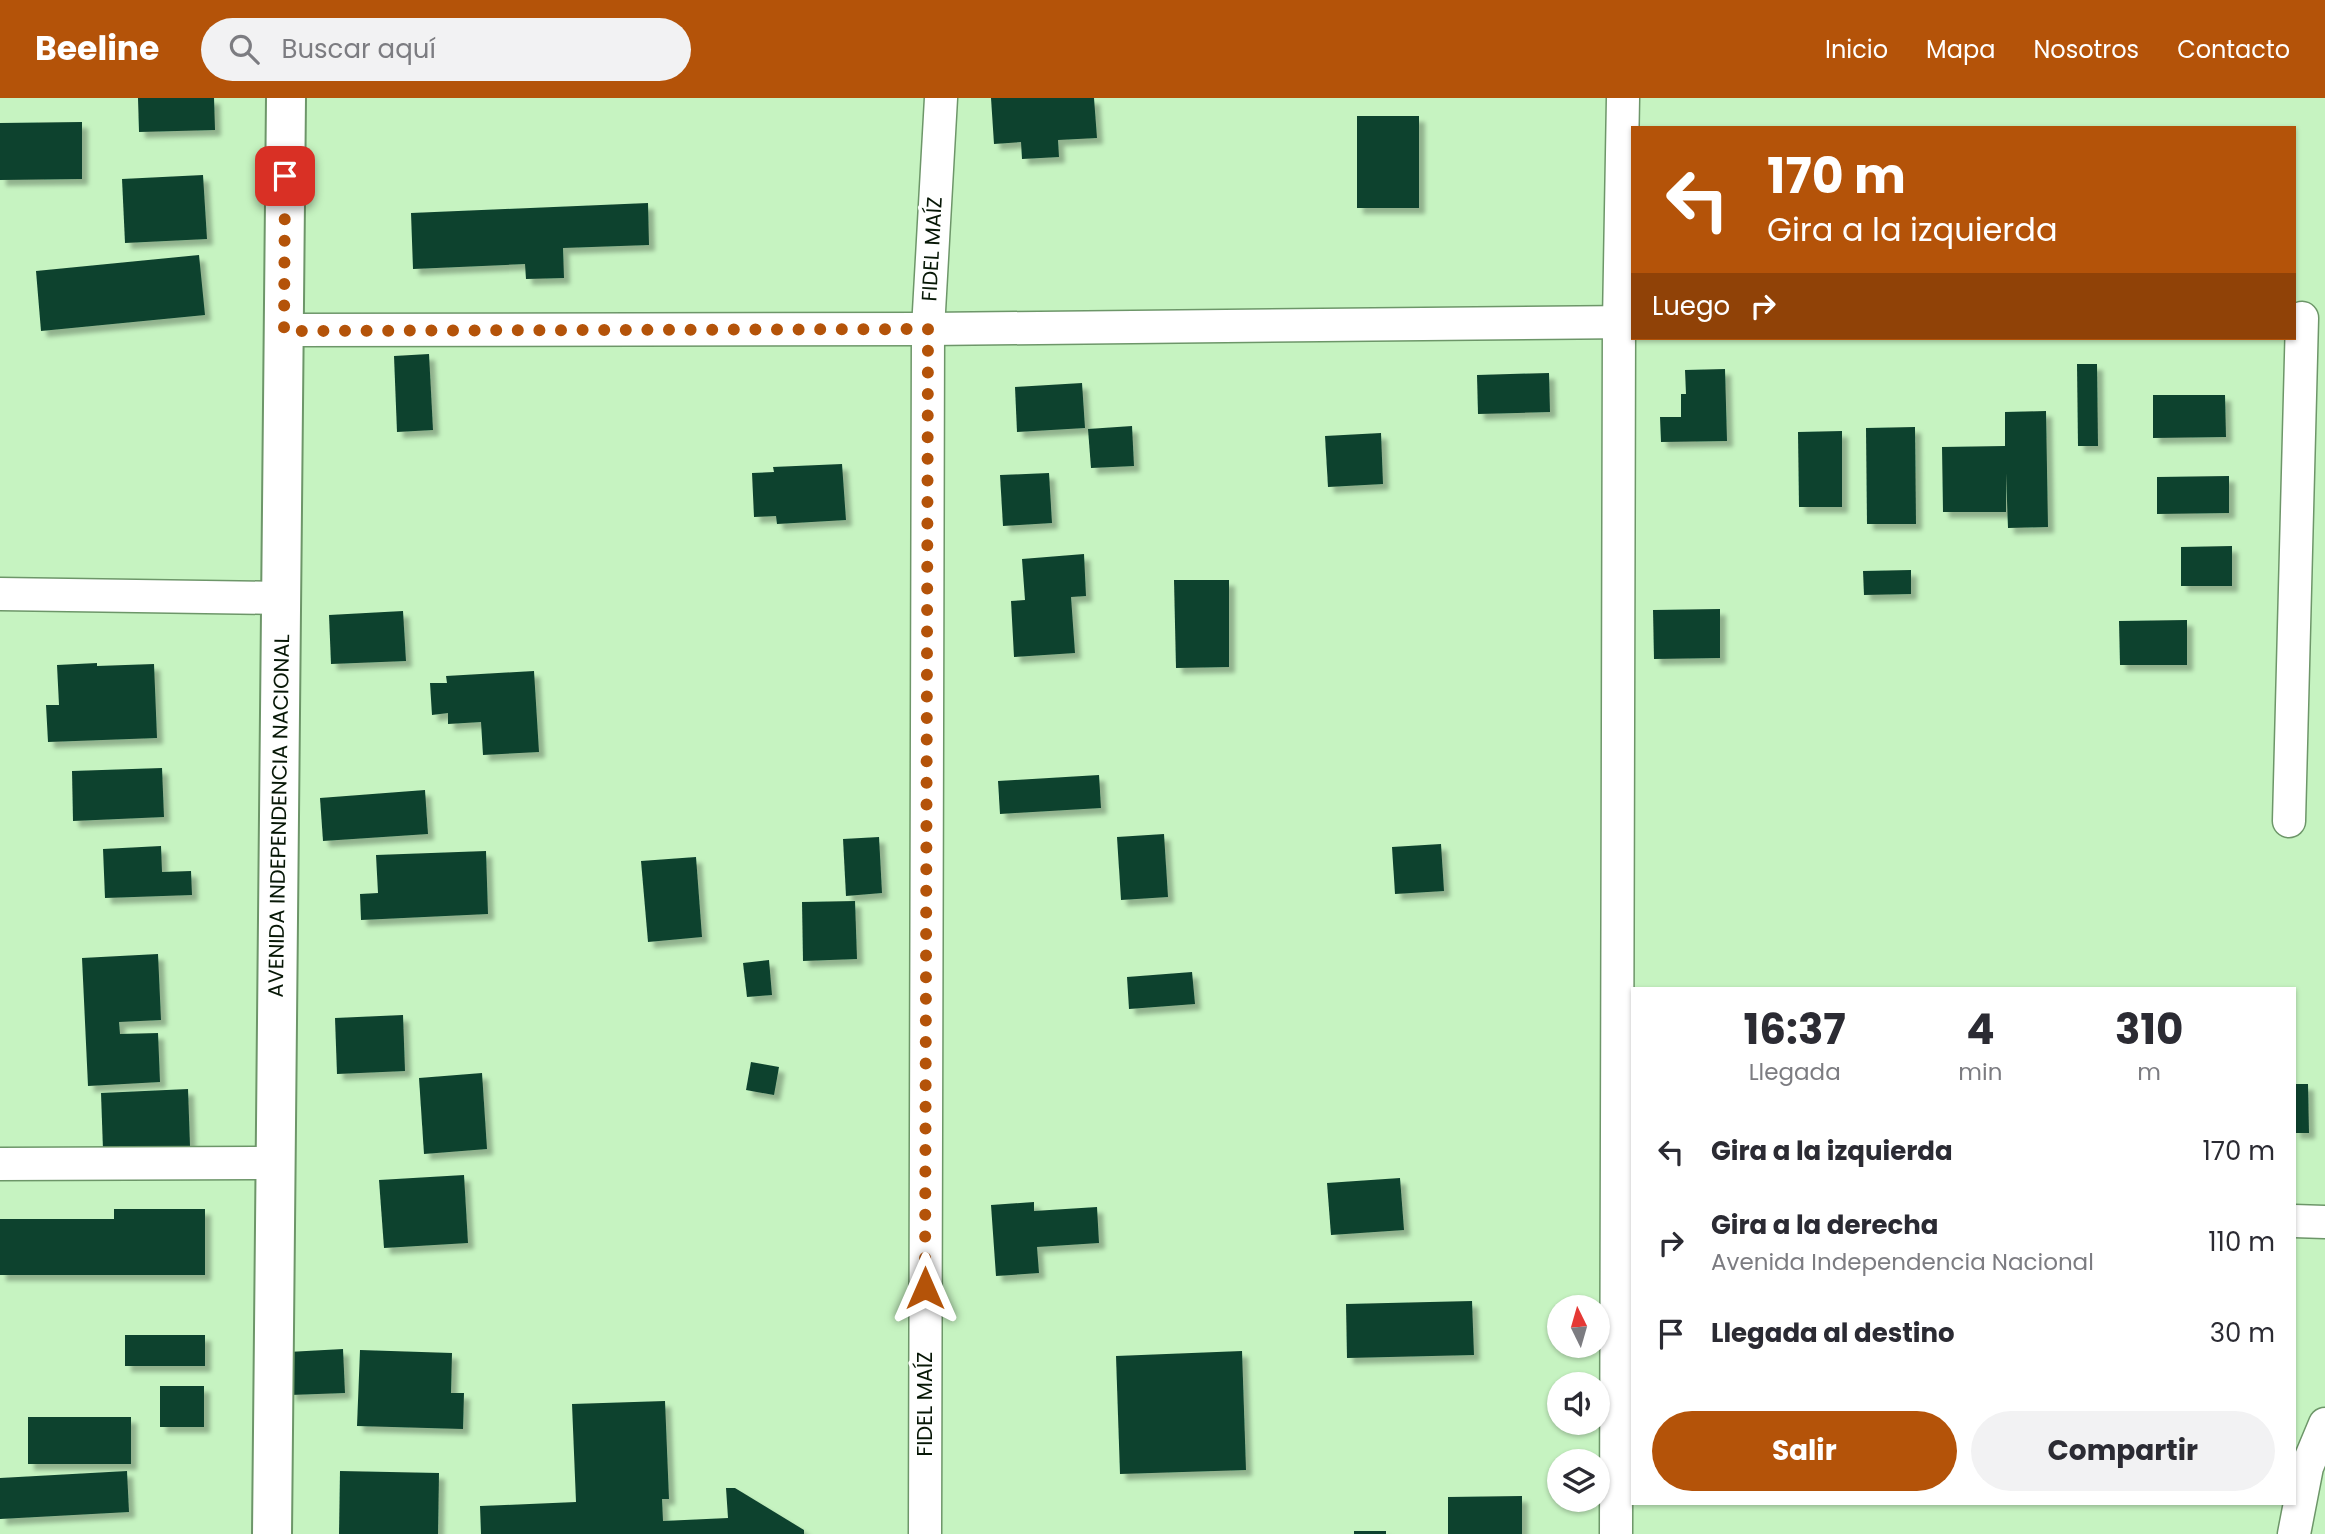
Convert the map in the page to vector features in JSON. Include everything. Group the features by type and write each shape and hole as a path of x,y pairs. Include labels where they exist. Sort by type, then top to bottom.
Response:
{"main road":[{"name":"AVENIDA INDEPENDENCIA NACIONAL","path":"272,1534 286,98"}],"street":[{"name":"FIDEL MAÍZ","path":"925,1534 928,329 941,98"},
{"path":"1616,1534 1625,1202 1626,322 1623,98"},
{"path":"2289,821 2307,318"},
{"path":"284,331 928,329 1626,322"},
{"path":"0,594 281,598"},
{"path":"0,1164 276,1163"},
{"path":"2296,1221 2325,1222"},
{"path":"2294,1534 2307,1467 2325,1424"}],"building":[{"path":"138,98 214,98 215,130 139,132"},
{"path":"991,98 1094,98 1097,138 1058,140 1059,157 1022,159 1021,142 994,144"},
{"path":"1357,116 1419,116 1419,208 1357,208"},
{"path":"82,122 82,179 0,180 0,123"},
{"path":"203,175 207,239 125,243 122,179"},
{"path":"648,203 649,245 563,248 564,278 526,279 525,264 413,269 411,213"},
{"path":"199,255 205,315 41,331 36,271"},
{"path":"429,354 433,430 397,432 394,356"},
{"path":"2077,364 2097,364 2098,446 2078,446"},
{"path":"1725,369 1727,441 1661,442 1660,417 1681,417 1681,394 1686,394 1685,370"},
{"path":"1549,373 1550,412 1478,414 1477,375"},
{"path":"1082,383 1085,428 1017,432 1015,387"},
{"path":"2153,395 2225,395 2226,437 2153,438"},
{"path":"2046,411 2048,527 2008,528 2006,473 2006,512 1943,512 1942,447 2005,446 2005,412"},
{"path":"1132,426 1134,466 1091,468 1088,429"},
{"path":"1915,427 1916,524 1867,524 1866,428"},
{"path":"1842,431 1842,507 1799,507 1798,432"},
{"path":"1381,433 1383,484 1328,487 1325,436"},
{"path":"842,464 846,520 777,524 776,516 754,517 752,473 774,472 773,467"},
{"path":"1049,473 1052,523 1003,526 1000,475"},
{"path":"2229,476 2229,513 2157,514 2157,477"},
{"path":"2232,546 2232,586 2181,586 2181,547"},
{"path":"1084,554 1086,596 1071,597 1075,653 1014,657 1011,601 1025,600 1022,559"},
{"path":"1911,570 1911,594 1864,595 1863,571"},
{"path":"1174,580 1229,580 1229,667 1176,668"},
{"path":"1720,609 1720,658 1654,659 1653,610"},
{"path":"403,611 406,661 331,664 329,615"},
{"path":"2187,620 2187,665 2120,665 2119,621"},
{"path":"97,663 97,666 154,664 157,738 48,742 46,705 59,705 57,665"},
{"path":"534,671 539,752 483,755 481,722 448,724 448,713 432,715 430,683 447,683 446,676"},
{"path":"162,768 164,817 73,821 72,771"},
{"path":"1099,775 1101,808 1000,814 998,781"},
{"path":"425,790 428,834 323,841 320,798"},
{"path":"1164,834 1168,897 1121,900 1117,837"},
{"path":"879,837 882,893 846,896 843,839"},
{"path":"1441,844 1444,891 1395,894 1392,847"},
{"path":"161,846 162,872 191,871 192,895 105,898 103,849"},
{"path":"486,851 488,914 361,920 360,894 378,893 376,855"},
{"path":"696,857 702,937 648,942 641,861"},
{"path":"855,901 857,959 803,961 802,902"},
{"path":"158,954 161,1020 119,1022 120,1034 158,1033 160,1082 88,1086 82,958"},
{"path":"769,960 772,995 747,997 743,963"},
{"path":"1192,972 1195,1004 1129,1009 1127,977"},
{"path":"403,1015 405,1071 337,1074 335,1018"},
{"path":"751,1062 779,1067 774,1095 746,1090"},
{"path":"482,1073 487,1149 424,1154 419,1078"},
{"path":"2296,1084 2308,1084 2309,1133 2296,1133"},
{"path":"188,1089 190,1146 103,1150 101,1093"},
{"path":"464,1175 468,1243 384,1248 379,1180"},
{"path":"1400,1178 1404,1230 1331,1235 1327,1183"},
{"path":"1034,1202 1034,1211 1097,1207 1099,1243 1037,1247 1039,1273 996,1276 991,1205"},
{"path":"114,1209 205,1209 205,1275 0,1275 0,1219 114,1219"},
{"path":"1472,1301 1474,1355 1347,1358 1346,1304"},
{"path":"125,1335 205,1335 205,1366 125,1366"},
{"path":"343,1349 345,1393 290,1395 288,1352"},
{"path":"360,1350 452,1353 451,1393 464,1393 463,1429 357,1426"},
{"path":"1242,1351 1246,1470 1120,1474 1116,1356"},
{"path":"160,1386 204,1386 204,1427 160,1427"},
{"path":"665,1401 669,1499 662,1499 663,1521 728,1518 726,1488 735,1488 804,1530 804,1534 481,1534 480,1506 576,1502 572,1404"},
{"path":"28,1417 131,1417 131,1464 28,1464"},
{"path":"127,1471 129,1512 0,1519 0,1478"},
{"path":"340,1471 439,1473 438,1534 339,1534"},
{"path":"1522,1496 1522,1534 1448,1534 1448,1497"},
{"path":"1354,1531 1386,1531 1386,1534 1354,1534"}],"route":[{"path":"285,176 284,331 928,329 925,1288"}]}
